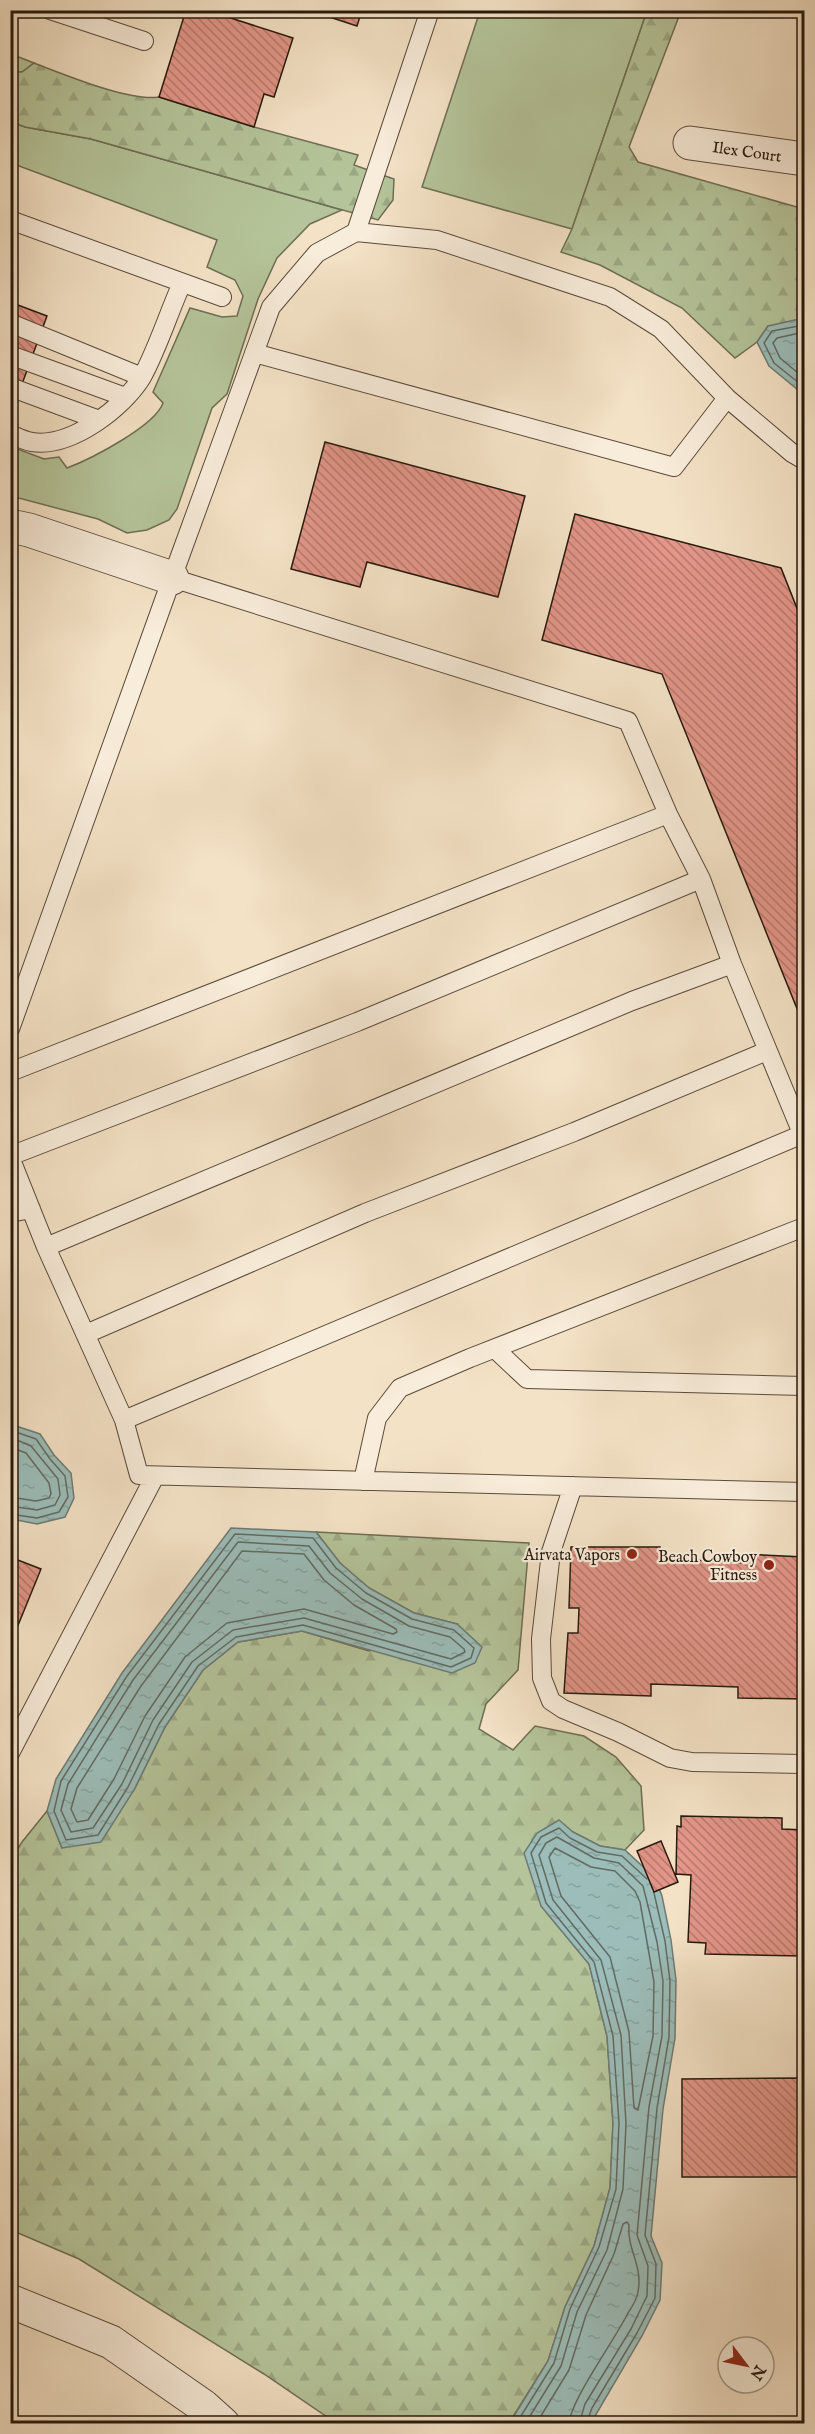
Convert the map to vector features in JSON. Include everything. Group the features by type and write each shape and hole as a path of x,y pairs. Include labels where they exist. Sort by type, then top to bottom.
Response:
{"street":[{"name":"Ilex Court","path":"690,143 804,159"},
{"path":"10,526 29,530 172,578"},
{"path":"10,2301 111,2342 203,2406 223,2424"}],"lane":[{"path":"50,10 144,41"},
{"path":"356,232 430,10"},
{"path":"10,220 222,297"},
{"path":"10,1029 271,307 317,253 356,232 437,240 610,297 661,329 727,398 792,453 804,460"},
{"path":"10,434 32,442 55,441 85,430 116,408 142,377 182,283"},
{"path":"10,323 142,377"},
{"path":"254,353 674,467 727,398"},
{"path":"10,355 126,397"},
{"path":"10,387 99,420"},
{"path":"124,1420 804,1136 732,964 701,879 668,814 628,721 172,578"},
{"path":"10,1072 668,814"},
{"path":"701,879 346,1026 10,1157 46,1247 124,1420 139,1475 804,1492"},
{"path":"46,1247 632,1001 732,964"},
{"path":"86,1334 365,1213 574,1132 767,1051"},
{"path":"10,1213 31,1209"},
{"path":"363,1481 378,1418 400,1388 804,1227"},
{"path":"495,1349 527,1379 804,1386"},
{"path":"10,1754 155,1476"},
{"path":"573,1486 551,1552 541,1640 542,1678 551,1701 563,1709 618,1732 670,1758 692,1762 804,1764"}],"green space":[{"path":"480,11 647,11 572,229 422,187"},
{"path":"647,11 681,11 629,147 638,162 804,209 804,322 768,326 757,342 735,358 682,308 600,265 561,252 572,229"},
{"path":"11,54 34,63 22,72 11,72"},
{"path":"34,63 114,91 159,97 254,127 358,155 354,165 394,179 393,200 378,220 91,139 25,127 11,122 11,72 22,72"},
{"path":"11,122 25,127 91,139 342,210 310,224 277,258 258,299 227,394 212,408 177,509 169,520 147,530 127,533 98,519 11,496 10,446 44,459 59,457 67,468 121,441 148,422 163,403 153,392 190,308 222,317 237,316 243,296 235,280 207,267 217,240 11,163"},
{"path":"316,1532 529,1543 518,1670 486,1704 479,1729 513,1750 535,1726 584,1736 616,1757 641,1786 644,1830 625,1850 600,1846 573,1832 541,1906 589,1964 607,2036 613,2123 610,2188 594,2246 565,2307 548,2361 509,2423 336,2423 264,2374 79,2259 11,2230 10,1861 22,1842 47,1811 62,1848 134,1790 165,1727 203,1670 238,1642 302,1631 369,1651 457,1624 414,1613 369,1588 340,1563"}],"water":[{"path":"804,318 804,395 769,366 757,342 768,326"},
{"path":"10,1424 40,1434 54,1455 71,1473 74,1498 65,1517 37,1524 11,1519"},
{"path":"231,1528 316,1532 340,1563 369,1588 414,1613 457,1624 482,1647 475,1663 452,1673 302,1631 238,1642 203,1670 165,1727 134,1790 101,1842 62,1848 47,1811 56,1779 122,1673"},
{"path":"559,1820 573,1832 600,1846 625,1850 655,1878 662,1896 676,1980 675,2038 663,2109 651,2236 662,2263 660,2300 642,2336 591,2423 509,2424 548,2361 565,2307 594,2246 610,2188 613,2123 607,2036 589,1964 541,1906 524,1853 537,1833"}],"building":[{"path":"186,10 206,10 293,38 274,97 264,94 254,127 159,97"},
{"path":"308,10 362,10 357,26"},
{"path":"10,302 47,316 11,414 10,413"},
{"path":"325,442 525,496 498,597 367,562 360,587 291,569"},
{"path":"575,514 781,568 804,626 804,1026 662,674 542,640"},
{"path":"571,1547 660,1547 659,1558 743,1563 743,1554 804,1557 804,1699 738,1698 738,1687 651,1684 651,1696 564,1693 568,1633 578,1633 579,1608 569,1608"},
{"path":"10,1557 41,1569 10,1645"},
{"path":"10,1656 17,1659 10,1676"},
{"path":"681,1816 782,1818 782,1829 804,1830 804,1956 705,1954 706,1943 688,1942 691,1875 676,1874 677,1826 681,1827"},
{"path":"661,1841 678,1882 654,1892 637,1851"},
{"path":"798,2078 799,2177 682,2177 682,2079"}],"place":[{"name":"Airvata Vapors","path":"632,1554"},
{"name":"Beach Cowboy Fitness","path":"769,1565"}]}
